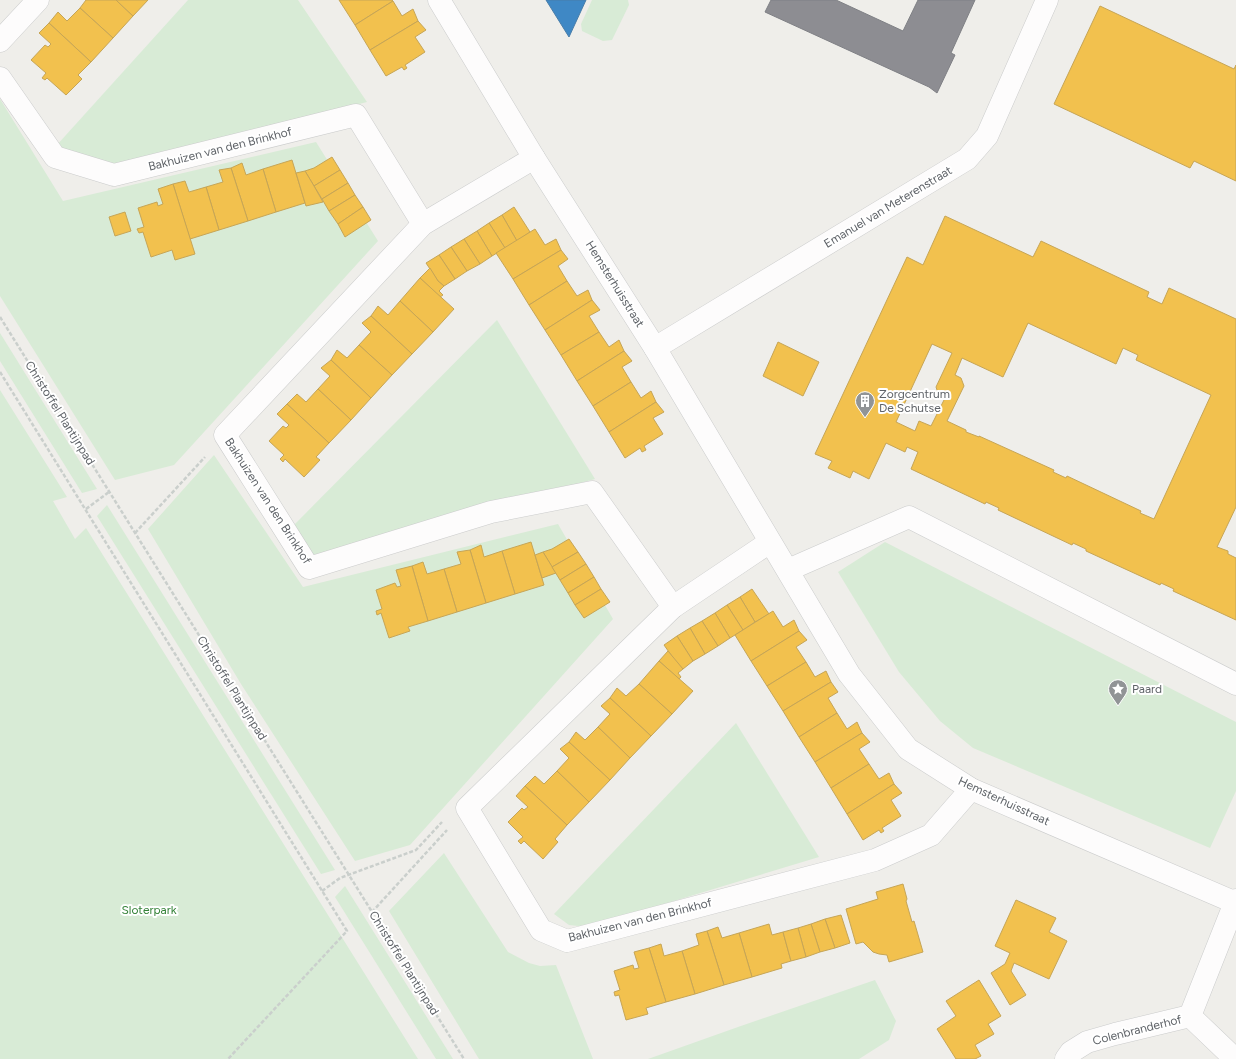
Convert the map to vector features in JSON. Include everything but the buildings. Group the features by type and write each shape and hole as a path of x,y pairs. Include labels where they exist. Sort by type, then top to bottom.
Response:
{"street":[{"path":"0,40 38,0"},
{"name":"Hemsterhuisstraat","path":"439,0 534,158 656,348 849,674 908,749 971,789 1236,902"},
{"name":"Emanuel van Meterenstraat","path":"656,348 967,159 987,136 1047,0"},
{"name":"Bakhuizen van den Brinkhof","path":"0,78 55,157 114,175 356,115 423,224"},
{"name":"Bakhuizen van den Brinkhof","path":"534,158 423,224 225,435 309,568 492,512 592,492 673,607"},
{"path":"788,570 909,517 1236,684"},
{"path":"467,808 673,607 770,542"},
{"name":"Bakhuizen van den Brinkhof","path":"467,808 542,930 567,941 875,860 931,835 971,789"},
{"name":"Colenbranderhof","path":"1190,1016 1236,902"},
{"name":"Colenbranderhof","path":"1066,1059 1071,1052 1087,1042 1190,1016"},
{"name":"Colenbranderhof","path":"1190,1016 1235,1059"}],"path":[{"name":"Christoffel Plantijnpad","path":"0,317 464,1059"},
{"path":"0,372 346,931 228,1059"},
{"path":"135,533 225,435"},
{"path":"86,509 109,492"},
{"path":"322,891 340,878 416,850 451,813 467,808"},
{"path":"372,912 467,808"}],"green space":[{"path":"188,0 298,0 367,102 108,168 56,146"},
{"path":"592,0 628,0 629,5 612,40 603,41 582,31 581,24"},
{"path":"0,99 63,201 316,142 378,241 174,465 115,480 0,296"},
{"path":"497,320 595,479 309,557 292,527"},
{"path":"0,333 97,489 82,493 0,361"},
{"name":"Sloterpark","path":"0,390 67,497 53,501 75,539 86,528 418,1059 0,1059"},
{"path":"214,455 303,587 558,524 613,619 410,845 355,861 241,684 148,529"},
{"path":"107,505 335,870 321,874 97,516"},
{"path":"885,542 1236,722 1236,791 1210,848 973,748 940,721 899,672 838,572"},
{"path":"736,723 819,857 588,927 569,925 554,914"},
{"path":"444,853 508,952 529,963 540,966 556,965 593,1059 479,1059 389,911"},
{"path":"345,886 453,1059 436,1059 335,897"},
{"path":"875,980 896,1021 889,1040 859,1059 648,1059 738,1027"}],"place":[{"name":"Zorgcentrum De Schutse","path":"865,418"},
{"name":"Paard","path":"1118,706"}]}
